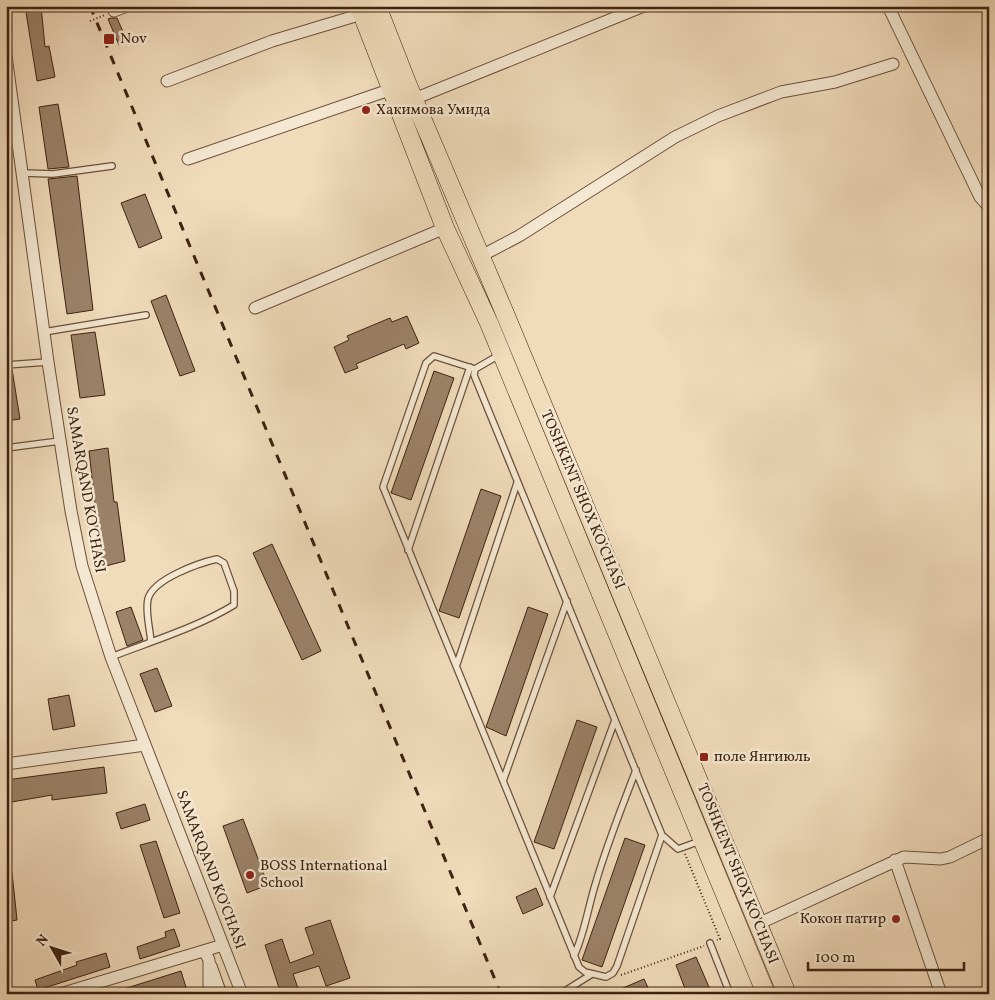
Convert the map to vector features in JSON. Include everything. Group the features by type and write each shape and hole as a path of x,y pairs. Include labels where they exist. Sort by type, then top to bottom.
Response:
{"main road":[{"name":"TOSHKENT SHOX KO'CHASI","path":"366,9 414,99 787,994"},
{"name":"TOSHKENT SHOX KO'CHASI","path":"366,9 392,88 445,228 489,323 764,993"},
{"path":"489,323 506,316"}],"street":[{"path":"414,99 644,6"},
{"path":"888,6 980,197 989,208"},
{"path":"167,81 272,41 366,9"},
{"name":"SAMARQAND KO'CHASI","path":"6,56 12,129 23,173 48,362 78,548 93,603 111,657 242,994"},
{"path":"481,256 527,231 675,136 718,116 781,92 835,82 893,64"},
{"path":"188,159 392,88"},
{"path":"255,308 445,228"},
{"path":"6,764 145,745"},
{"path":"758,924 895,860 909,856 941,859 950,857 989,838"},
{"path":"895,860 941,994"},
{"path":"60,994 207,956 223,945"},
{"path":"207,956 209,994"},
{"path":"207,956 221,994"}],"lane":[{"path":"23,173 52,174 112,166"},
{"path":"44,332 146,315"},
{"path":"501,354 472,368 434,356 429,358 385,481 385,494 457,664 579,968 585,972 606,977 613,973 662,835"},
{"path":"6,365 48,362"},
{"path":"472,368 662,835 678,849 702,840"},
{"path":"408,550 472,368"},
{"path":"6,448 60,441"},
{"path":"457,664 518,483"},
{"path":"111,657 151,642 216,616 234,605 234,591 224,563 217,559 204,562 158,584 147,601 151,642"},
{"path":"503,782 567,601"},
{"path":"550,897 615,720"},
{"path":"574,956 582,940 595,884 612,833 636,770"},
{"path":"710,944 730,994"},
{"path":"560,994 592,974"}],"path":[{"path":"90,21 118,8"},
{"path":"613,973 623,976 720,939 682,848"}],"building":[{"path":"25,6 41,6 45,47 49,46 55,77 37,81"},
{"path":"117,18 127,41 119,45 108,19"},
{"path":"58,104 69,167 48,169 39,107"},
{"path":"77,176 93,310 67,314 48,179"},
{"path":"145,194 162,238 139,248 121,203"},
{"path":"166,295 195,371 180,376 151,301"},
{"path":"407,316 419,343 406,349 404,344 356,364 358,368 345,373 334,347 349,340 347,336 390,318 392,322"},
{"path":"95,332 105,395 80,398 71,335"},
{"path":"12,369 20,419 6,421 6,370"},
{"path":"434,371 454,378 411,500 391,493"},
{"path":"108,448 114,502 117,502 125,561 102,567 89,451"},
{"path":"481,489 501,496 459,618 439,611"},
{"path":"272,544 321,651 302,660 253,553"},
{"path":"131,607 143,640 127,646 116,612"},
{"path":"528,607 548,614 506,736 486,727"},
{"path":"157,668 172,706 155,712 140,674"},
{"path":"69,695 75,726 53,730 48,699"},
{"path":"577,720 597,727 554,849 534,842"},
{"path":"104,767 107,793 52,800 52,795 6,803 6,780"},
{"path":"145,804 150,820 121,829 116,813"},
{"path":"243,819 268,885 247,893 223,826"},
{"path":"625,838 645,845 602,967 582,960"},
{"path":"156,841 180,913 164,918 140,845"},
{"path":"6,872 12,872 17,920 6,922"},
{"path":"536,888 543,905 523,914 516,897"},
{"path":"330,920 350,978 326,986 319,966 293,974 300,994 281,994 265,945 282,939 290,963 314,954 305,928"},
{"path":"174,929 180,946 140,959 137,947 166,937 165,932"},
{"path":"106,953 110,967 38,990 35,980 77,965 76,962"},
{"path":"696,957 712,994 687,994 676,965"},
{"path":"181,971 188,994 114,994 114,992"},
{"path":"644,979 651,994 609,994"}],"railway":[{"path":"90,6 501,994"}],"place":[{"name":"Nov","path":"109,39"},
{"name":"Хакимова Умида","path":"366,110"},
{"name":"поле Янгиюль","path":"704,757"},
{"name":"BOSS International School","path":"250,875"},
{"name":"Кокон патир","path":"896,919"}]}
